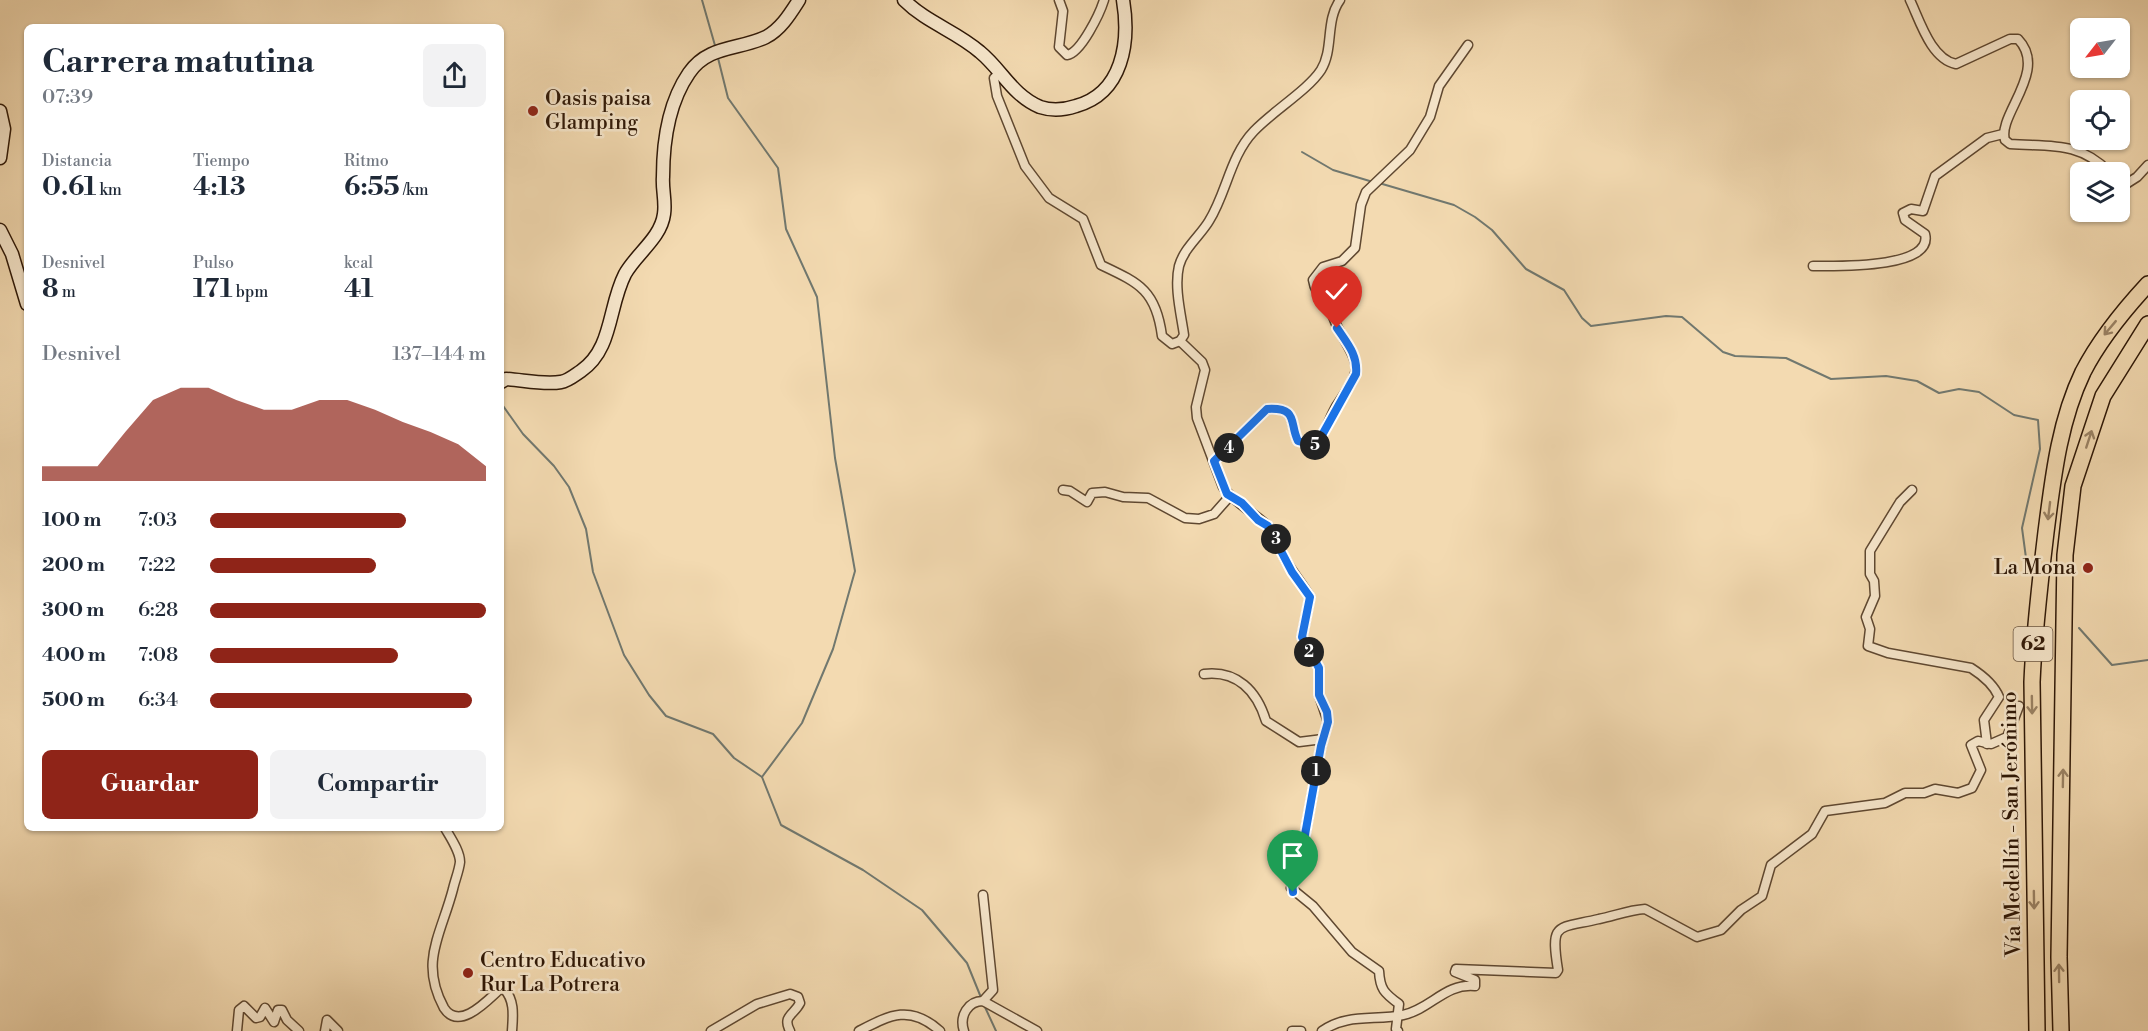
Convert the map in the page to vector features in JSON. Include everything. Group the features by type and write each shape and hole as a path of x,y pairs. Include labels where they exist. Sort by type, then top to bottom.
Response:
{"highway":[{"name":"Vía Medellín - San Jerónimo","path":"2037,1031 2032,682 2034,633 2053,476 2067,414 2083,373 2104,336 2148,284"},
{"name":"62","path":"2061,1031 2059,957 2065,555 2073,486 2103,396 2148,324"}],"main road":[{"path":"504,380 562,382 590,365 598,356 605,341 615,298 625,274 661,225 664,213 662,179 667,132 679,92 697,62 717,50 767,36 786,20 798,0"},
{"path":"904,0 919,15 970,44 1000,72 1010,87 1026,100 1043,108 1059,110 1084,104 1099,96 1110,83 1123,58 1127,35 1124,0"},
{"path":"0,111 4,129 0,158"},
{"path":"0,230 12,254 24,294"}],"street":[{"path":"1059,0 1063,10 1059,47 1067,55 1075,52 1101,12 1104,0"},
{"path":"1000,72 994,78 997,96 1031,176 1049,198 1083,219 1101,265 1140,285 1158,315 1162,336 1172,344 1180,341 1184,335 1178,288 1179,268 1184,254 1208,223 1220,201 1238,151 1253,132 1280,106 1313,81 1323,67 1330,24 1340,0"},
{"path":"1910,0 1934,47 1948,62 1956,64 2010,39 2018,39 2024,45 2027,63 2023,89 2003,134 2005,140 2010,144 2073,148 2091,155 2098,162"},
{"path":"1214,461 1267,409 1283,411 1291,417 1295,423 1295,435 1298,441 1316,446 1323,436 1356,374 1357,366 1352,350 1337,328 1327,305 1317,294 1313,280 1323,267 1342,261 1355,248 1361,205 1366,192 1410,150 1430,117 1439,86 1468,45"},
{"path":"1813,266 1874,264 1913,255 1924,249 1927,242 1925,234 1905,220 1903,213 1911,209 1923,211 1935,176 1987,138 2003,134"},
{"path":"2130,181 2148,165"},
{"path":"1180,341 1202,362 1205,370 1196,407 1197,418 1223,487 1230,496 1242,503 1258,520 1268,526 1292,572 1310,597 1302,637 1319,668 1319,695 1327,712 1328,722 1299,868 1291,888 1313,906 1352,951 1379,971 1382,990 1399,1004 1396,1029 1398,1031"},
{"path":"1063,490 1070,491 1087,502 1092,494 1105,492 1123,497 1148,498 1185,518 1199,519 1214,514 1230,496"},
{"path":"1912,490 1900,502 1870,551 1870,574 1874,581 1875,596 1866,616 1870,629 1868,646 1888,653 1971,668 1980,674 1995,687 1999,698 1984,720 1987,744"},
{"path":"1204,674 1218,672 1232,676 1248,687 1261,705 1266,721 1299,742 1323,739"},
{"path":"1322,1031 1347,1019 1397,1016 1408,1013 1457,986 1475,986 1475,980 1469,975 1457,973 1456,969 1557,972 1554,955 1556,937 1560,930 1579,921 1597,920 1645,909 1690,935 1702,936 1721,930 1741,910 1761,896 1771,865 1812,834 1825,811 1885,803 1905,793 1923,794 1935,789 1966,792 1980,776 1981,770 1971,745 1978,741 1987,744 2000,741 2007,736 2019,706"},
{"path":"446,831 460,860 443,926 432,954 434,987 447,1014 456,1019 465,1018 499,990 504,989 510,997 513,1010 512,1031"},
{"path":"964,1031 962,1025 966,1008 993,990 983,895"},
{"path":"711,1031 757,1004 790,994 798,998 800,1003 787,1017 786,1024 790,1031"},
{"path":"979,1001 1037,1031"},
{"path":"237,1031 239,1010 244,1006 256,1018 260,1017 265,1008 274,1022 278,1010 282,1010 287,1020 299,1031"},
{"path":"859,1031 904,1013 924,1019 940,1031"},
{"path":"325,1031 327,1020 338,1031"},
{"path":"1292,1031 1301,1031"}],"waterway":[{"path":"702,0 716,49"},
{"path":"718,58 728,98 778,168 786,229 817,297 835,458 855,571 833,649 802,723 762,777"},
{"path":"1302,152 1333,170 1373,182"},
{"path":"1379,183 1454,205 1475,217 1492,230 1526,269 1564,290 1582,318 1591,326 1666,316 1682,317 1723,352 1735,356 1786,358 1831,379 1886,376 1917,381 1939,393 1959,389 1979,392 2014,415 2038,420 2040,449 2022,528 2026,558"},
{"path":"504,407 523,434 554,466 569,487 586,529 593,572 624,655 649,695 666,716 713,734 734,758 762,777 781,825 863,870 922,910 967,963 982,1000"},
{"path":"2079,628 2112,665 2148,660"},
{"path":"984,1005 996,1031"}],"place":[{"name":"Oasis paisa Glamping","path":"533,111"},
{"name":"La Mona","path":"2088,568"},
{"name":"Centro Educativo Rur La Potrera","path":"468,973"}],"route":[{"path":"1293,892 1292,883 1299,868 1321,746 1328,722 1327,712 1319,695 1319,668 1302,637 1310,597 1292,572 1268,526 1258,520 1242,503 1227,494 1214,461 1226,452 1267,409 1283,411 1291,417 1295,423 1295,435 1298,441 1316,446 1356,374 1356,359 1337,328"}]}
